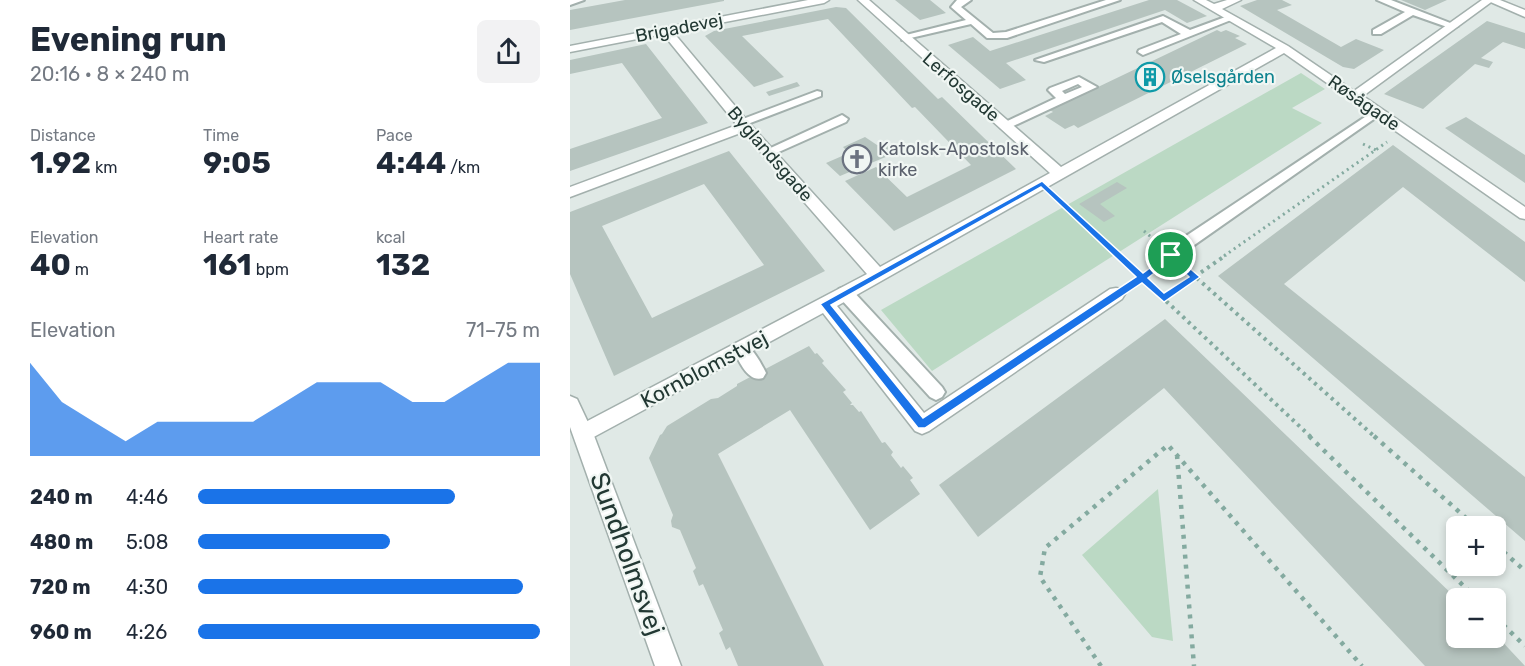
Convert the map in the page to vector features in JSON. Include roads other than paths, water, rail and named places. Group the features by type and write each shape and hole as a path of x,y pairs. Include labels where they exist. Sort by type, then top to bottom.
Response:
{"street":[{"name":"Brigadevej","path":"570,49 820,0"},
{"name":"Lerfosgade","path":"863,0 1059,173"},
{"name":"Røsågade","path":"1199,0 1284,48 1525,214"},
{"path":"1214,8 1236,0"},
{"path":"1355,96 1490,0 1525,14"},
{"name":"Byglandsgade","path":"665,30 743,124 878,276"},
{"name":"Kornblomstvej","path":"583,433 878,276 1284,48"},
{"path":"570,192 743,124"},
{"path":"825,304 922,425 1116,294"},
{"name":"Sundholmsvej","path":"571,408 583,433 668,666"}],"lane":[{"path":"570,2 579,0"},
{"path":"966,0 961,1 956,7 991,36 1007,35 1115,0"},
{"path":"1382,0 1453,26"},
{"path":"1377,32 1413,11"},
{"path":"1143,52 1231,18"},
{"path":"1040,60 1163,19 1189,34"},
{"path":"906,38 973,21"},
{"path":"743,124 817,94"},
{"path":"1005,125 1064,99"},
{"path":"1185,244 1377,112"},
{"path":"768,152 842,119"},
{"path":"845,293 936,392"},
{"path":"741,348 757,374"}],"place":[{"name":"Øselsgården","path":"1150,77"},
{"name":"Katolsk-Apostolsk kirke","path":"857,159"}]}
